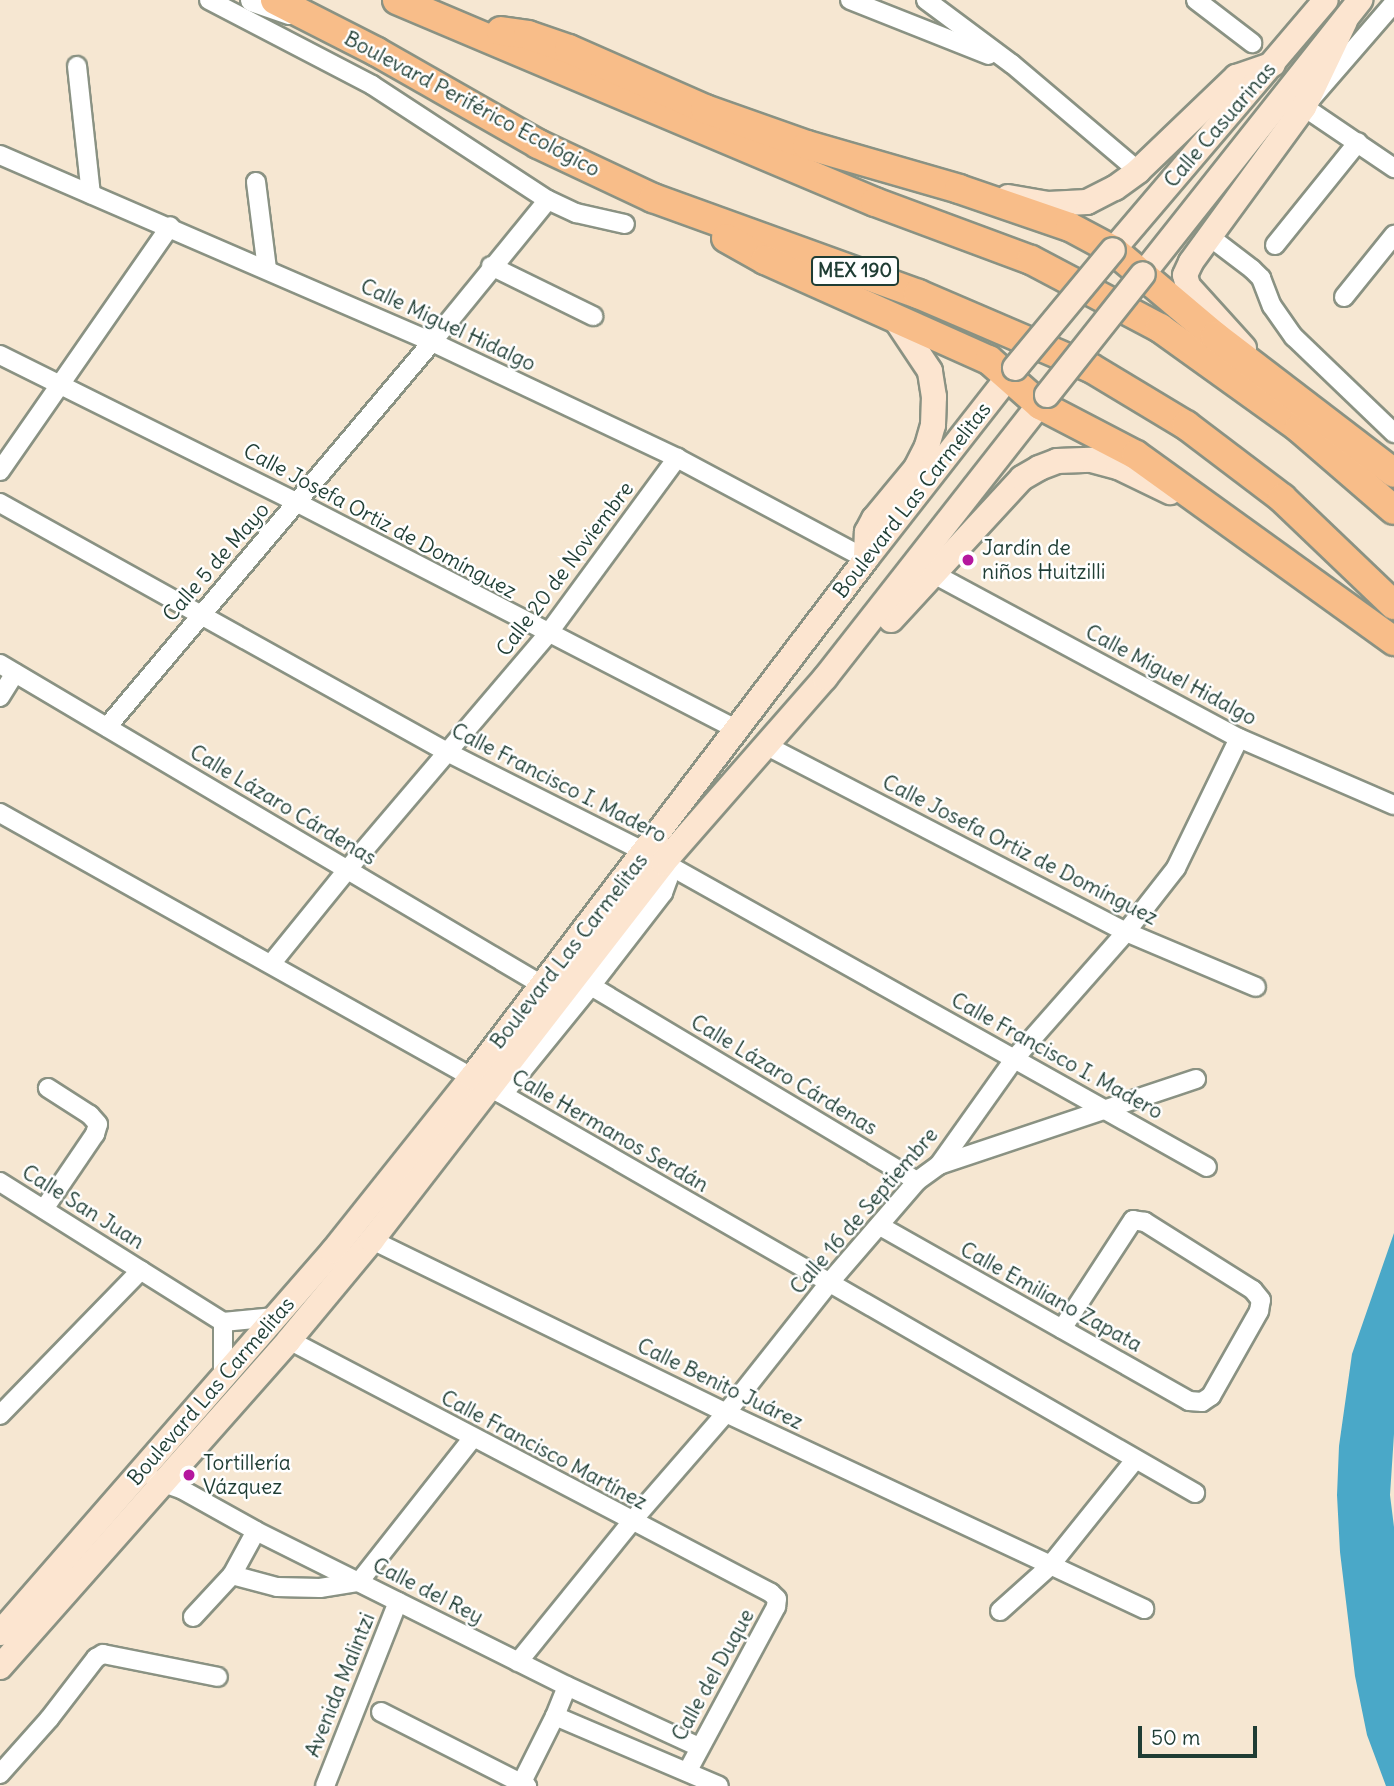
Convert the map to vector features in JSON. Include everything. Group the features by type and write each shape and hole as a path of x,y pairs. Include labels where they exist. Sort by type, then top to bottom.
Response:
{"highway":[{"name":"Boulevard Periférico Ecológico","path":"275,0 377,52 538,144 653,198 918,293 1091,368 1186,425 1282,499 1394,605"},
{"path":"397,0 875,202 1031,260 1160,328 1299,428 1394,510"},
{"path":"457,25 528,34 569,49 705,109 1070,227 1113,250 1216,336 1394,473"},
{"path":"653,198 765,261 1012,372 1044,400 1136,455 1271,549 1394,641"}],"main road":[{"name":"Calle Casuarinas","path":"1113,250 1326,0"},
{"name":"Boulevard Las Carmelitas","path":"0,1633 289,1340 372,1240 480,1082 542,985 654,858 767,746 825,678 1360,0"},
{"path":"1268,374 1188,286 1185,275 1191,262 1304,107 1345,21"},
{"path":"959,189 1048,204 1087,202 1115,188 1138,171 1236,77 1272,64"},
{"name":"Boulevard Las Carmelitas","path":"0,1667 150,1478 223,1377 480,1082 654,858 737,730 866,559 1012,372 1113,250"},
{"path":"866,559 867,532 874,519 916,468 928,446 933,425 934,397 930,371 895,320"},
{"path":"825,678 849,667 932,573 1022,478 1048,464 1074,458 1118,467 1148,479 1271,549"}],"street":[{"path":"209,0 372,85 548,200 576,213 625,224"},
{"name":"Boulevard Periférico Ecológico","path":"251,0 314,21"},
{"path":"850,0 1012,64"},
{"path":"926,0 1012,64 1138,171"},
{"path":"1195,0 1252,43"},
{"path":"1394,3 1304,107 1394,168"},
{"path":"77,65 91,194"},
{"path":"1275,244 1358,142"},
{"name":"Calle Miguel Hidalgo","path":"0,155 170,226 432,342 677,458 866,559"},
{"path":"256,182 267,269"},
{"name":"Calle 5 de Mayo","path":"107,727 432,342 491,266 548,200"},
{"path":"0,471 170,226"},
{"path":"1344,297 1394,235"},
{"path":"1210,237 1261,278 1272,306 1294,337 1394,433"},
{"path":"491,266 593,316"},
{"name":"Calle Josefa Ortiz de Domínguez","path":"0,355 296,502 547,635 737,730"},
{"name":"Calle 20 de Noviembre","path":"271,964 347,870 547,635 677,458"},
{"name":"Calle Francisco I. Madero","path":"0,503 447,752 654,858 1207,1167"},
{"name":"Calle Miguel Hidalgo","path":"932,573 1239,738 1394,805"},
{"path":"0,697 7,668"},
{"name":"Calle Lázaro Cárdenas","path":"7,668 542,985"},
{"name":"Calle 16 de Septiembre","path":"518,1662 632,1521 726,1413 830,1283 917,1181 939,1165 1015,1058 1126,932 1176,868 1239,738"},
{"name":"Calle Josefa Ortiz de Domínguez","path":"767,746 1126,932 1256,987"},
{"name":"Calle Hermanos Serdán","path":"0,813 480,1082 1195,1493"},
{"name":"Boulevard Las Carmelitas","path":"480,1082 508,1088 592,986 663,893 668,879 654,858"},
{"name":"Calle Lázaro Cárdenas","path":"592,986 917,1181"},
{"path":"939,1165 1196,1079"},
{"path":"44,1209 95,1134 98,1124 90,1115 48,1088"},
{"name":"Calle San Juan","path":"0,1182 223,1322"},
{"name":"Calle Emiliano Zapata","path":"880,1226 1189,1401 1202,1402 1212,1396 1259,1311 1261,1300 1253,1290 1145,1222 1133,1220 1062,1329"},
{"name":"Calle Benito Juárez","path":"372,1240 726,1413 1049,1567 1144,1609"},
{"path":"0,1415 141,1270"},
{"path":"223,1377 223,1322 275,1317"},
{"name":"Calle Francisco Martínez","path":"289,1340 771,1593 777,1599"},
{"path":"232,1575 277,1587 320,1588 359,1582 472,1438"},
{"path":"1000,1611 1049,1567 1135,1460"},
{"name":"Calle del Rey","path":"150,1478 181,1489 256,1531 518,1662 699,1747"},
{"path":"193,1617 232,1575 256,1531"},
{"name":"Calle del Duque","path":"687,1772 776,1607 777,1599"},
{"name":"Avenida Malintzi","path":"325,1786 398,1602"},
{"path":"0,1774 49,1719 96,1658 103,1654 218,1677"},
{"path":"381,1712 522,1785 567,1686"},
{"path":"555,1716 719,1786"}],"water":[{"path":"1394,1233 1394,1434 1390,1495 1394,1527 1394,1786 1386,1786 1367,1735 1355,1676 1340,1552 1337,1495 1339,1446 1352,1354"}],"place":[{"name":"Jardín de niños Huitzilli","path":"968,560"},
{"name":"Tortillería Vázquez","path":"189,1475"}]}
